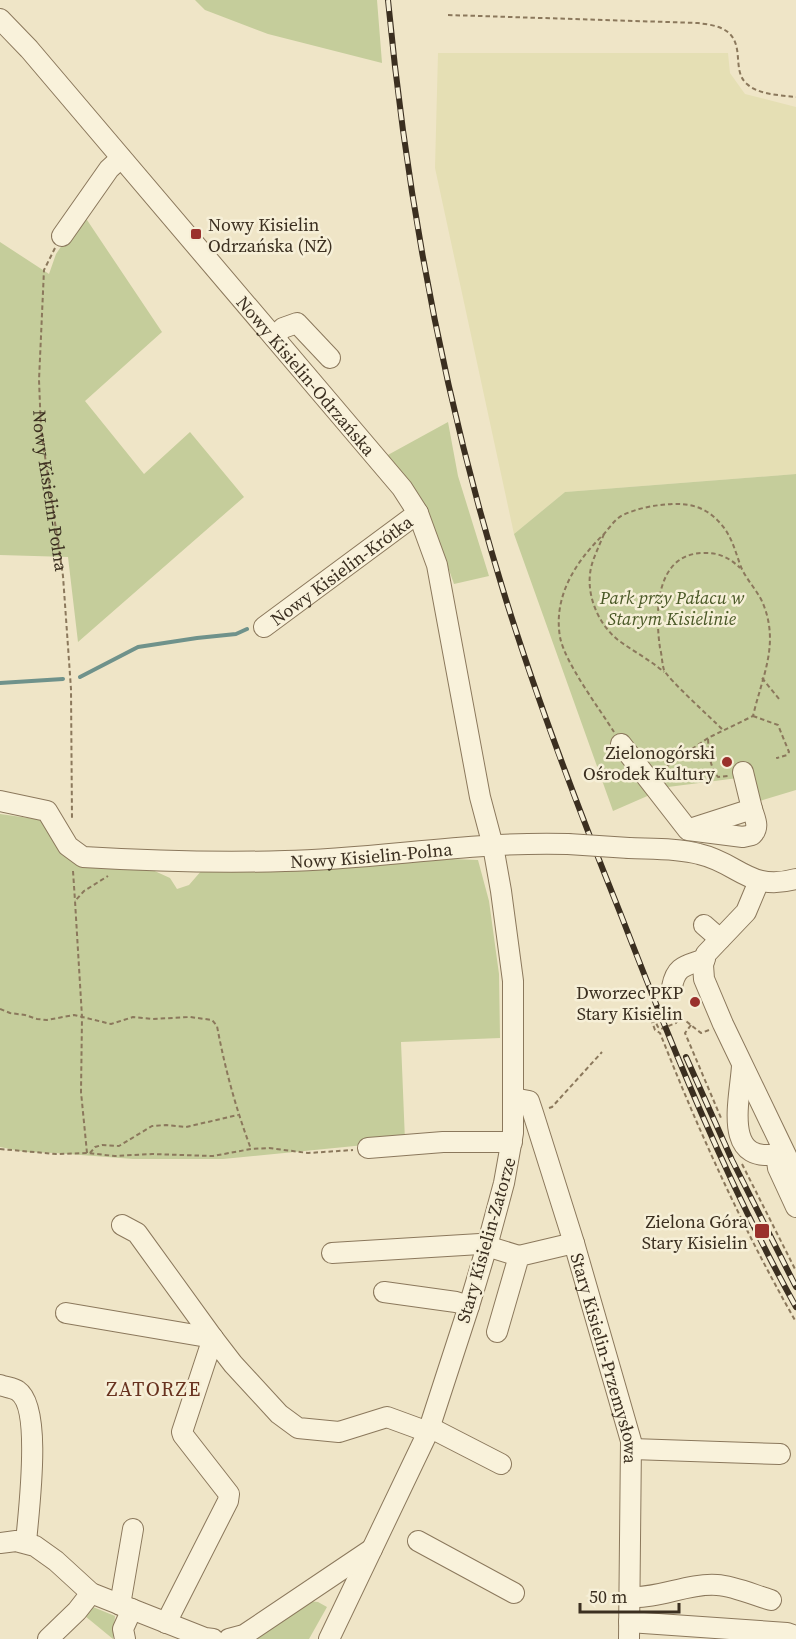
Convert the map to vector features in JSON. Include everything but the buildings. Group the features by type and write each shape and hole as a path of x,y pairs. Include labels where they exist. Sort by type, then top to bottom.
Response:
{"street":[{"name":"Nowy Kisielin-Odrzańska","path":"0,19 29,49 380,461 402,488 418,513 437,565 480,797 493,846"},
{"path":"62,236 109,169 122,158"},
{"path":"274,337 284,328 297,323 330,357"},
{"name":"Nowy Kisielin-Krótka","path":"264,627 418,513"},
{"path":"621,744 688,830 686,851"},
{"path":"688,830 752,809 743,772"},
{"path":"0,801 47,812 72,849"},
{"name":"Nowy Kisielin-Polna","path":"72,849 83,857 283,862 493,846 568,844 686,851 711,858 759,881"},
{"name":"Stary Kisielin-Zatorze","path":"329,1639 429,1430 470,1306 504,1183 512,1142 513,981 508,933 493,846"},
{"path":"796,879 775,883 759,881 746,912 709,950 703,965 704,979 723,1024 796,1176"},
{"path":"704,925 720,939"},
{"path":"672,987 674,974 680,968 705,959"},
{"path":"742,1065 737,1110 741,1139 747,1150 757,1155 777,1154"},
{"path":"513,1098 529,1101 533,1113"},
{"name":"Stary Kisielin-Przemysłowa","path":"533,1113 574,1243 628,1428 632,1449 629,1631"},
{"path":"775,1134 778,1168 796,1207"},
{"path":"368,1148 443,1142 512,1142"},
{"path":"122,1225 137,1233 233,1364 279,1413 298,1428 339,1432 387,1417 429,1430 501,1464"},
{"path":"332,1253 480,1244 519,1256 574,1243"},
{"path":"497,1332 519,1256"},
{"path":"384,1292 470,1306"},
{"path":"66,1313 213,1338"},
{"path":"166,1623 228,1501 229,1494 182,1432 213,1338"},
{"path":"0,1385 19,1391 29,1406 33,1440 26,1543"},
{"path":"632,1449 780,1454"},
{"path":"125,1639 123,1629 133,1529"},
{"path":"0,1543 16,1541 46,1552 91,1593 206,1639"},
{"path":"418,1541 514,1593"},
{"path":"229,1639 244,1635 374,1547"},
{"path":"321,1583 343,1611"},
{"path":"629,1597 664,1594 718,1584 771,1600"},
{"path":"48,1639 77,1611 91,1593"},
{"path":"629,1631 768,1635 787,1633 796,1636"}],"path":[{"path":"448,15 698,23 720,27 731,34 736,45 739,72 745,83 768,93 796,98"},
{"name":"Nowy Kisielin-Polna","path":"62,236 48,258 44,270 39,380 41,430 63,576 70,689 72,849"},
{"path":"621,744 569,661 561,640 558,621 563,591 578,563 618,518 638,509 685,503 694,505 706,510 720,522 734,542 742,570 764,604 771,628 771,651 753,716"},
{"path":"605,532 591,565 590,583 601,623 613,635 664,672 723,730"},
{"path":"664,672 657,614 663,583 670,570 683,556 704,553 726,557 742,570"},
{"path":"762,678 779,699"},
{"path":"648,780 682,754 708,738 753,716 778,725 789,752 787,755 777,757"},
{"path":"708,738 710,763 718,777 743,772"},
{"path":"72,849 82,1017 81,1092 88,1153"},
{"path":"75,901 84,891 110,874 121,859"},
{"path":"0,1009 47,1020 74,1015 111,1024 133,1017 152,1019 190,1017 212,1020 217,1026 237,1115 251,1149"},
{"path":"723,1024 701,1033 682,1018 679,1011 676,1012 679,1019 676,1023 661,1029 655,1021 652,1022 655,1030 660,1034 728,1192 796,1322"},
{"path":"533,1113 552,1107 603,1052"},
{"path":"88,1153 102,1145 119,1146 152,1126 186,1127 237,1115"},
{"path":"0,1149 115,1156 152,1154 213,1156 269,1148 308,1153 368,1148"}],"shaded area":[{"path":"438,53 728,53 730,73 745,94 796,107 796,474 565,492 514,534 435,168"}],"green space":[{"path":"195,0 377,0 382,63 268,34 205,10"},
{"path":"83,214 162,332 85,401 144,474 190,432 244,497 78,642 68,557 0,555 0,242 49,274 56,254"},
{"path":"448,422 458,476 489,576 454,584 437,536 419,498 386,456"},
{"name":"Park przy Pałacu w Starym Kisielinie","path":"796,474 796,790 743,806 738,778 668,787 613,811 514,534 565,492"},
{"path":"0,814 43,820 68,852 148,868 170,878 177,889 189,885 202,870 452,859 478,860 489,901 499,974 500,1038 401,1042 405,1141 223,1159 133,1159 25,1152 0,1147"},
{"path":"309,1601 318,1602 327,1607 309,1639 251,1639"},
{"path":"93,1607 115,1616 113,1639 85,1616"}],"waterway":[{"path":"80,677 138,647 236,634 247,629"},
{"path":"0,683 63,679"}],"railway":[{"path":"388,0 406,150 430,298 463,445 503,590 559,754 660,1015 746,1211 796,1307"},
{"path":"686,1057 732,1160 796,1287"}],"place":[{"name":"Nowy Kisielin Odrzańska (NŻ)","path":"196,234"},
{"name":"Zielonogórski Ośrodek Kultury","path":"727,762"},
{"name":"Dworzec PKP Stary Kisielin","path":"695,1002"},
{"name":"Zielona Góra Stary Kisielin","path":"762,1231"}],"district":[{"name":"ZATORZE","path":"154,1389"}]}
